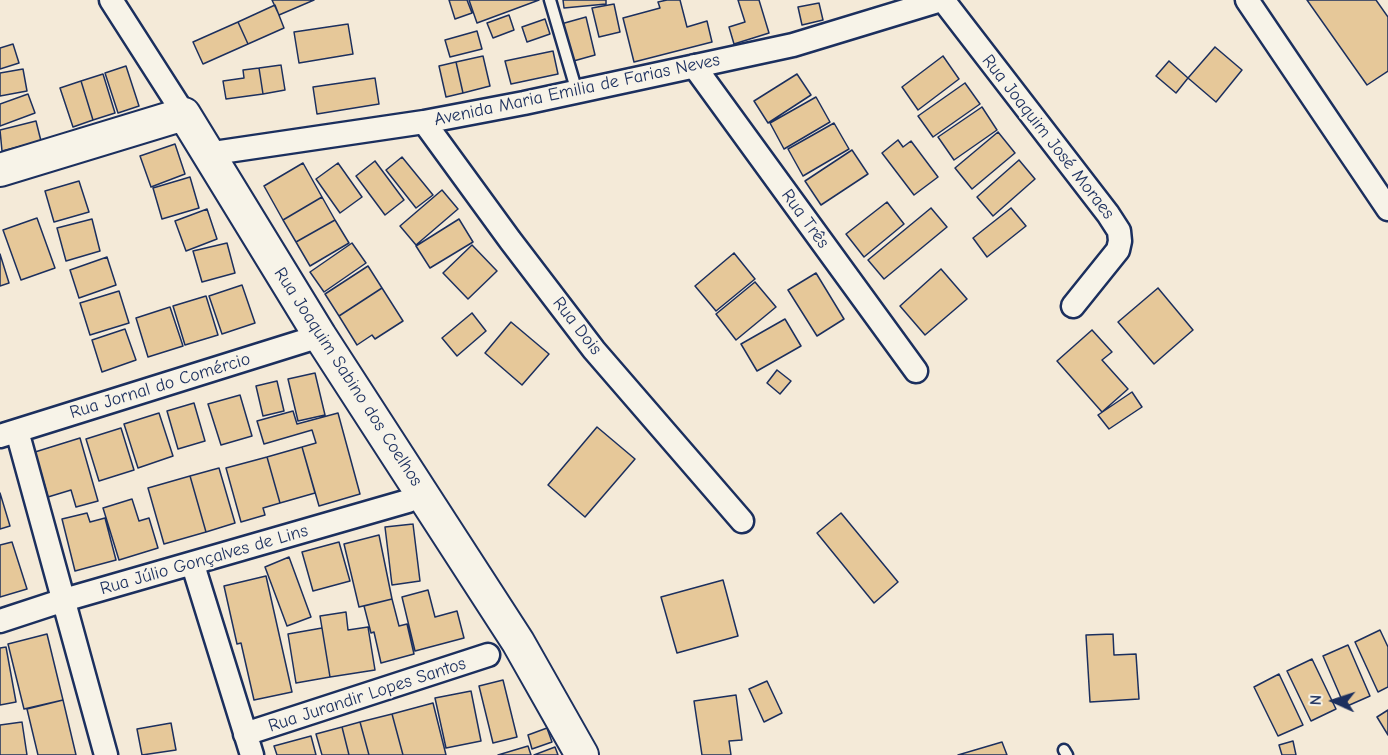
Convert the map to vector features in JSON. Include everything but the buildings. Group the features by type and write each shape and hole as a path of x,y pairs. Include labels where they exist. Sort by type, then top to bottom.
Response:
{"main road":[{"name":"Rua Joaquim Sabino dos Coelhos","path":"184,114 320,336 518,642 582,755"},
{"path":"0,170 184,114"}],"street":[{"name":"Rua Joaquim Sabino dos Coelhos","path":"111,0 184,114"},
{"name":"Avenida Maria Emilia de Farias Neves","path":"207,154 424,122 577,92 804,42 942,0"},
{"name":"Rua Joaquim José Moraes","path":"942,0 1119,231 1118,250 1073,306"},
{"path":"1247,0 1388,209"},
{"name":"Rua Três","path":"694,66 916,371"},
{"name":"Rua Dois","path":"424,122 594,350 742,521"},
{"name":"Rua Jornal do Comércio","path":"8,434 320,336"},
{"path":"8,434 64,600 106,755"},
{"name":"Rua Júlio Gonçalves de Lins","path":"0,621 64,600 193,565 408,501"},
{"path":"193,565 249,745"},
{"name":"Rua Jurandir Lopes Santos","path":"249,745 488,656"}],"lane":[{"path":"550,0 577,92"}]}
